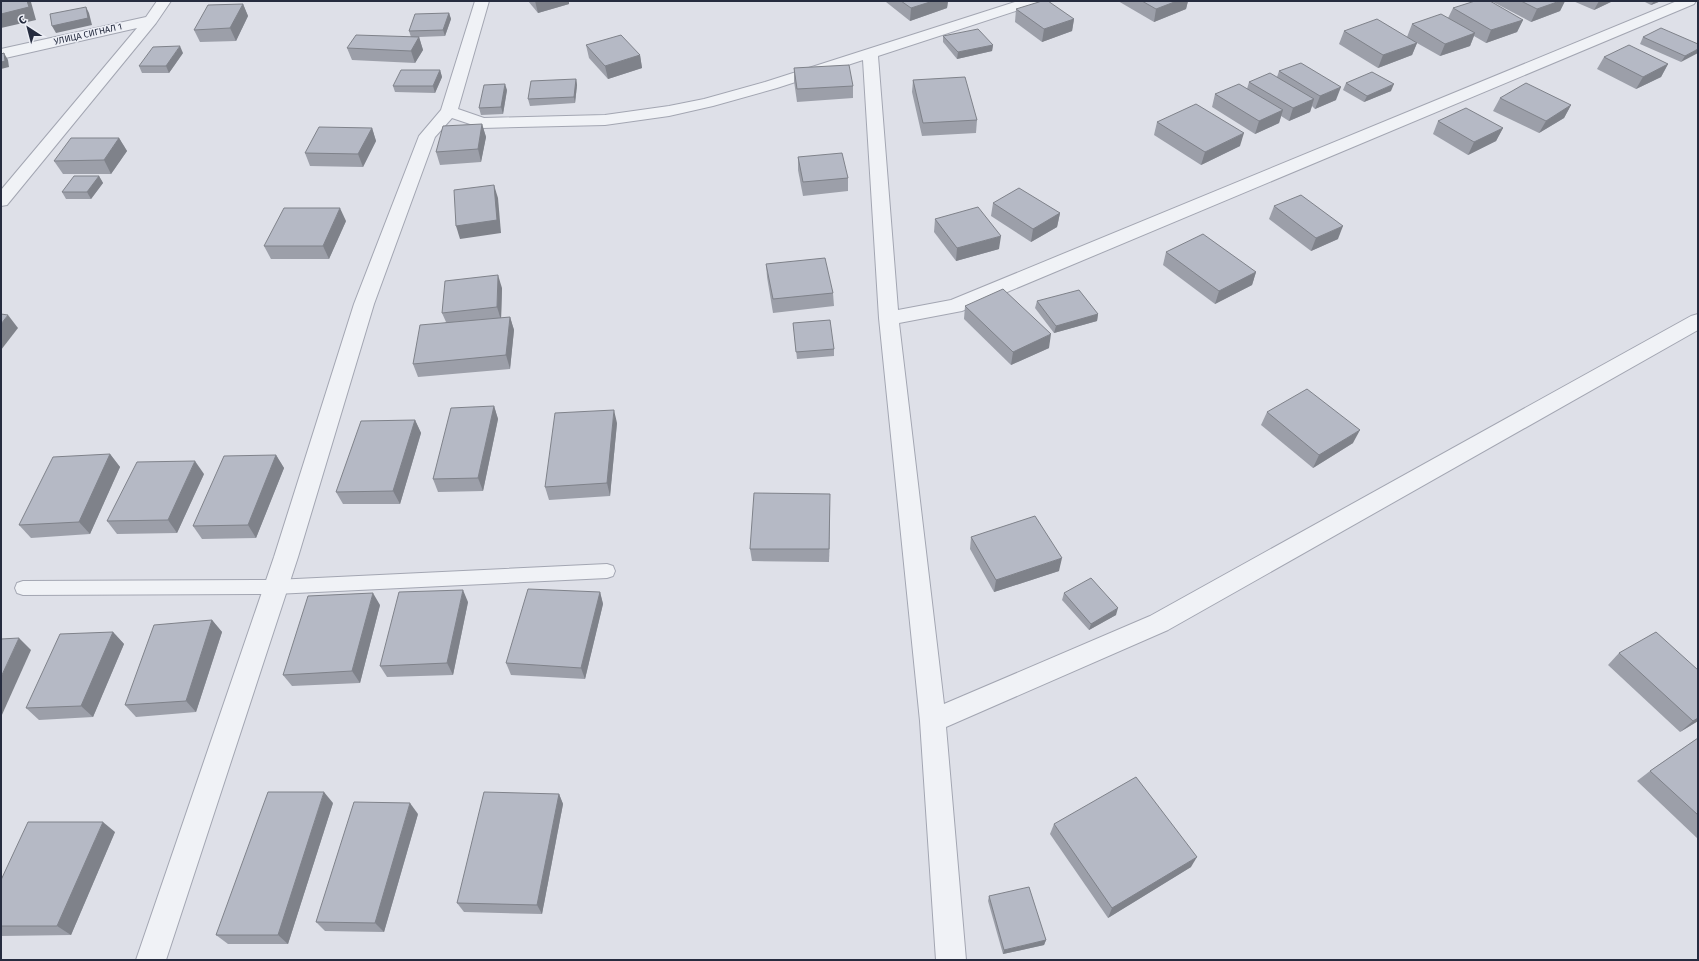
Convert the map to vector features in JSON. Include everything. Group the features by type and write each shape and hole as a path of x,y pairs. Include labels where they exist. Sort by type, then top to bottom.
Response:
{"street":[{"path":"1,201 151,20 164,1"},
{"path":"150,960 286,557 364,304 428,136 449,111 482,1"},
{"path":"449,111 482,123 605,120 669,111 707,103 771,85 1032,1"},
{"path":"889,318 955,306 1689,1"},
{"name":"УЛИЦА СИГНАЛ 1","path":"1,54 151,20"},
{"path":"870,53 889,318 933,721 951,960"},
{"path":"933,721 1159,623 1698,321"}],"lane":[{"path":"23,588 275,587 607,571"}],"building":[{"path":"1,1 27,1 29,7 1,14"},
{"path":"901,1 933,1 911,8"},
{"path":"1042,1 1048,1 1074,19 1044,29 1016,9"},
{"path":"1142,1 1177,1 1156,9"},
{"path":"1475,1 1490,1 1523,20 1491,30 1453,8"},
{"path":"1521,1 1560,1 1537,9"},
{"path":"243,4 230,28 194,30 208,5"},
{"path":"86,7 88,18 52,26 50,14"},
{"path":"449,13 443,30 409,31 415,14"},
{"path":"1441,14 1475,33 1445,44 1412,24"},
{"path":"1377,19 1417,43 1383,55 1344,31"},
{"path":"1661,28 1698,44 1698,49 1685,56 1643,37"},
{"path":"978,29 993,45 958,52 943,36"},
{"path":"356,35 419,37 411,51 347,48"},
{"path":"621,35 640,55 605,66 586,45"},
{"path":"1629,45 1668,64 1643,77 1604,57"},
{"path":"180,46 166,66 139,66 153,47"},
{"path":"4,53 5,61 1,62 1,54"},
{"path":"1301,63 1341,87 1320,96 1279,71"},
{"path":"849,65 853,86 797,89 794,68"},
{"path":"401,70 440,70 433,86 393,86"},
{"path":"1372,72 1394,84 1367,96 1346,83"},
{"path":"1270,73 1314,99 1293,108 1249,82"},
{"path":"965,77 977,120 923,123 913,80"},
{"path":"576,79 574,97 528,99 531,81"},
{"path":"1526,83 1571,105 1546,121 1500,98"},
{"path":"505,84 501,107 479,108 484,85"},
{"path":"1239,84 1283,110 1259,121 1215,94"},
{"path":"1196,104 1244,133 1205,152 1157,122"},
{"path":"1466,108 1503,128 1474,142 1438,121"},
{"path":"482,124 478,149 436,152 443,126"},
{"path":"319,127 372,128 358,154 305,153"},
{"path":"71,138 119,138 104,160 54,161"},
{"path":"842,153 848,178 803,182 798,157"},
{"path":"74,176 99,176 87,192 62,192"},
{"path":"494,185 497,220 456,226 454,190"},
{"path":"1019,188 1060,213 1033,229 993,203"},
{"path":"1301,195 1343,226 1316,238 1274,206"},
{"path":"978,207 1001,236 957,248 935,219"},
{"path":"284,208 340,208 323,246 264,246"},
{"path":"1203,234 1256,272 1219,291 1166,252"},
{"path":"825,258 833,293 773,299 766,264"},
{"path":"498,275 497,307 442,313 445,281"},
{"path":"1003,289 1051,334 1013,352 965,306"},
{"path":"1079,290 1098,314 1056,326 1037,301"},
{"path":"1,314 8,315 1,324"},
{"path":"510,317 506,355 413,364 420,325"},
{"path":"830,320 834,349 796,352 793,323"},
{"path":"1307,389 1360,430 1319,455 1267,412"},
{"path":"494,406 478,478 433,479 451,408"},
{"path":"614,410 607,483 545,487 555,413"},
{"path":"415,420 393,491 336,492 361,421"},
{"path":"110,454 79,522 19,525 53,457"},
{"path":"276,455 248,525 193,526 224,456"},
{"path":"195,461 168,520 107,521 137,462"},
{"path":"754,493 830,494 829,549 750,549"},
{"path":"1035,516 1062,558 996,580 971,537"},
{"path":"1091,578 1118,608 1091,624 1064,593"},
{"path":"528,589 600,592 581,668 506,663"},
{"path":"463,590 447,663 380,666 399,592"},
{"path":"373,593 352,671 283,675 308,596"},
{"path":"212,620 186,701 125,705 154,625"},
{"path":"113,632 81,706 26,708 60,634"},
{"path":"1656,632 1698,670 1698,718 1693,721 1619,653"},
{"path":"19,638 1,677 1,639"},
{"path":"1698,738 1698,815 1650,771"},
{"path":"1136,777 1197,857 1112,908 1054,824"},
{"path":"268,792 324,792 278,935 216,935"},
{"path":"484,792 559,794 537,905 457,903"},
{"path":"354,802 410,803 375,923 316,922"},
{"path":"28,822 103,822 57,926 1,926 1,880"},
{"path":"1029,887 1046,940 1004,950 989,896"}]}
